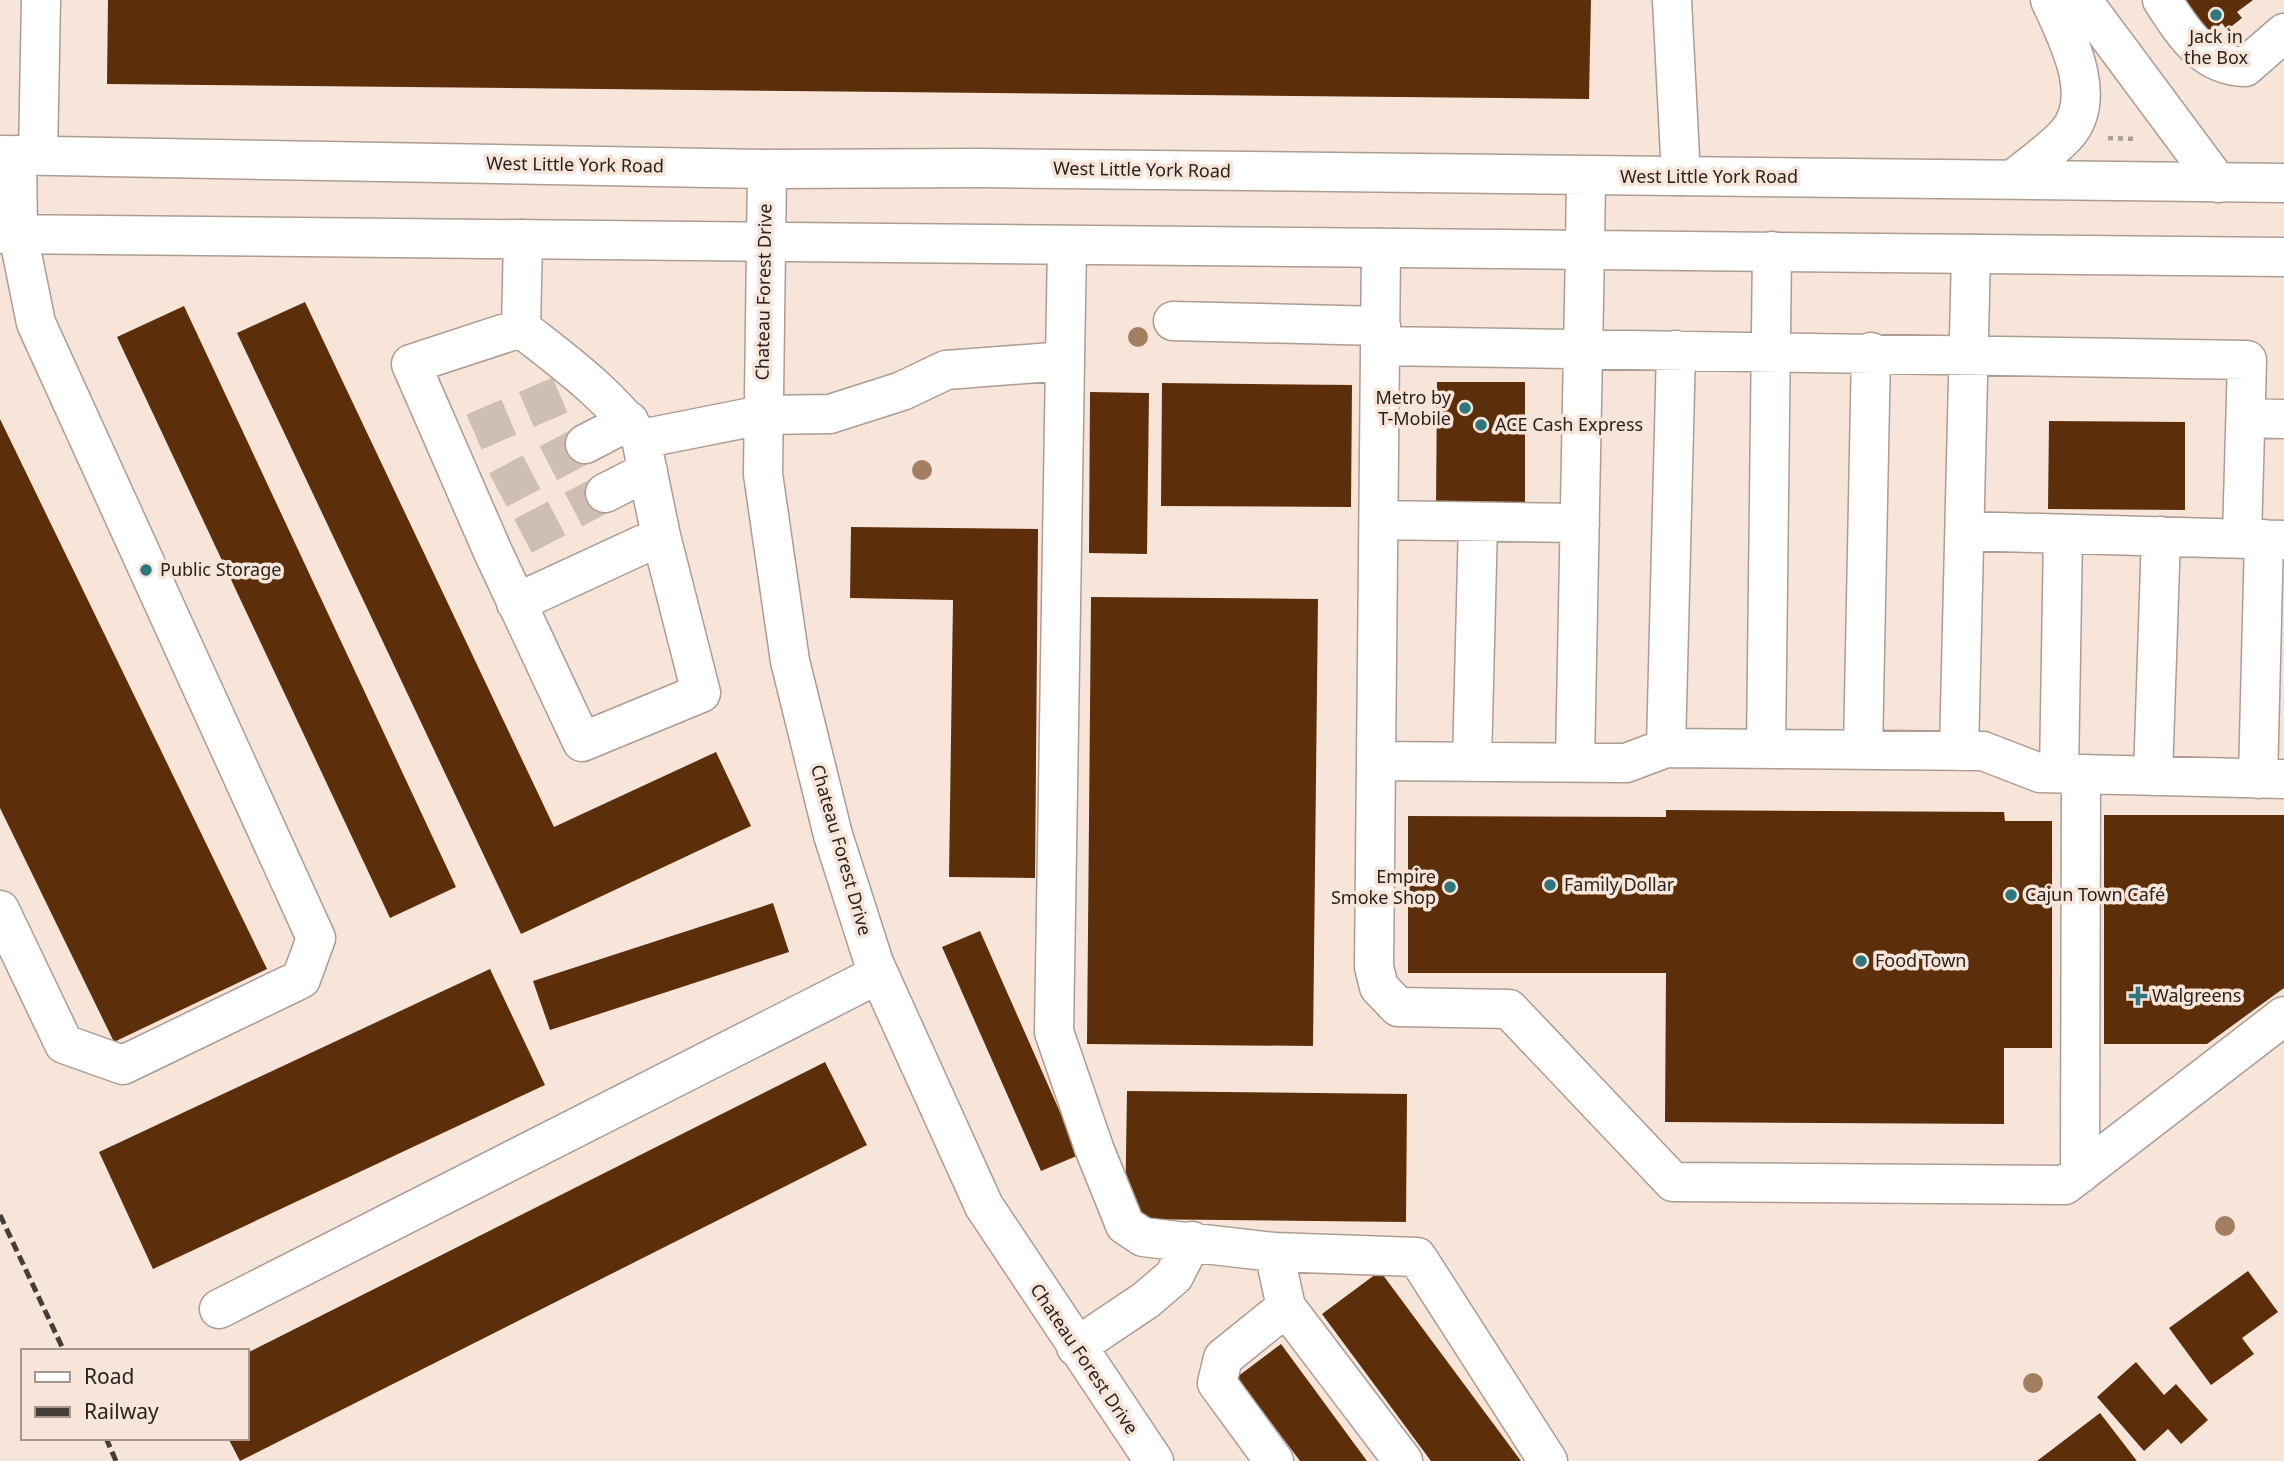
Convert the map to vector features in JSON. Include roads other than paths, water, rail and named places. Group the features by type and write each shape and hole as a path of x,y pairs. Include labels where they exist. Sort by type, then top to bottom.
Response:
{"main road":[{"path":"0,910 64,1044 123,1065 301,979 316,938 36,323 9,234 41,0"},
{"path":"1672,0 1681,176"},
{"path":"2015,178 2068,133 2078,106 2080,75 2050,0"},
{"path":"2082,0 2218,183"},
{"path":"2162,0 2187,37 2212,60 2231,66 2245,67 2283,34"},
{"name":"West Little York Road","path":"19,155 767,169 982,168 2284,183"},
{"name":"Chateau Forest Drive","path":"767,169 763,474 790,661 833,835 879,974 984,1206 1154,1461"},
{"path":"1575,762 1586,176"},
{"path":"9,234 2284,257"},
{"path":"521,328 411,364 460,439 508,545 516,603 582,743 701,693 639,444 574,388 521,328 523,239"},
{"path":"1067,245 1054,1032 1094,1147 1125,1225 1143,1237 1274,1252 1417,1257 1548,1461"},
{"path":"1381,248 1374,967 1379,987 1398,1007 1508,1009 1673,1182 2065,1185 2284,1016"},
{"path":"1766,749 1772,251"},
{"path":"1959,751 1971,254"},
{"path":"1172,321 1583,349 2247,360 2246,418 2263,539 2271,779 2040,773 1983,751 1666,747 1626,763 1377,761"},
{"path":"1666,747 1676,350"},
{"path":"1863,750 1871,352"},
{"path":"585,444 639,444 762,415 830,414 902,391 946,370 1065,360"},
{"path":"2246,418 2284,419"},
{"path":"606,493 639,444"},
{"path":"1380,520 1580,523"},
{"path":"1472,762 1478,522"},
{"path":"1966,531 2263,539"},
{"path":"2063,534 2080,1174"},
{"path":"516,603 661,536"},
{"path":"2153,776 2161,536"},
{"path":"219,1309 879,974"},
{"path":"1076,1346 1146,1300 1174,1276 1192,1241"},
{"path":"1274,1252 1286,1307 1403,1461"},
{"path":"1274,1461 1217,1383 1223,1358 1286,1307"}],"tunnel":[{"path":"474,432 560,395"},
{"path":"498,490 585,444"},
{"path":"523,536 605,493"}],"railway":[{"path":"0,1215 63,1349"},
{"path":"107,1440 116,1461"}],"place":[{"name":"Jack in the Box","path":"2216,15"},
{"name":"Metro by T-Mobile","path":"1465,408"},
{"name":"ACE Cash Express","path":"1481,425"},
{"name":"Public Storage","path":"146,570"},
{"name":"Family Dollar","path":"1550,885"},
{"name":"Empire Smoke Shop","path":"1450,887"},
{"name":"Cajun Town Café","path":"2011,895"},
{"name":"Food Town","path":"1861,961"},
{"name":"Walgreens","path":"2138,996"}]}
